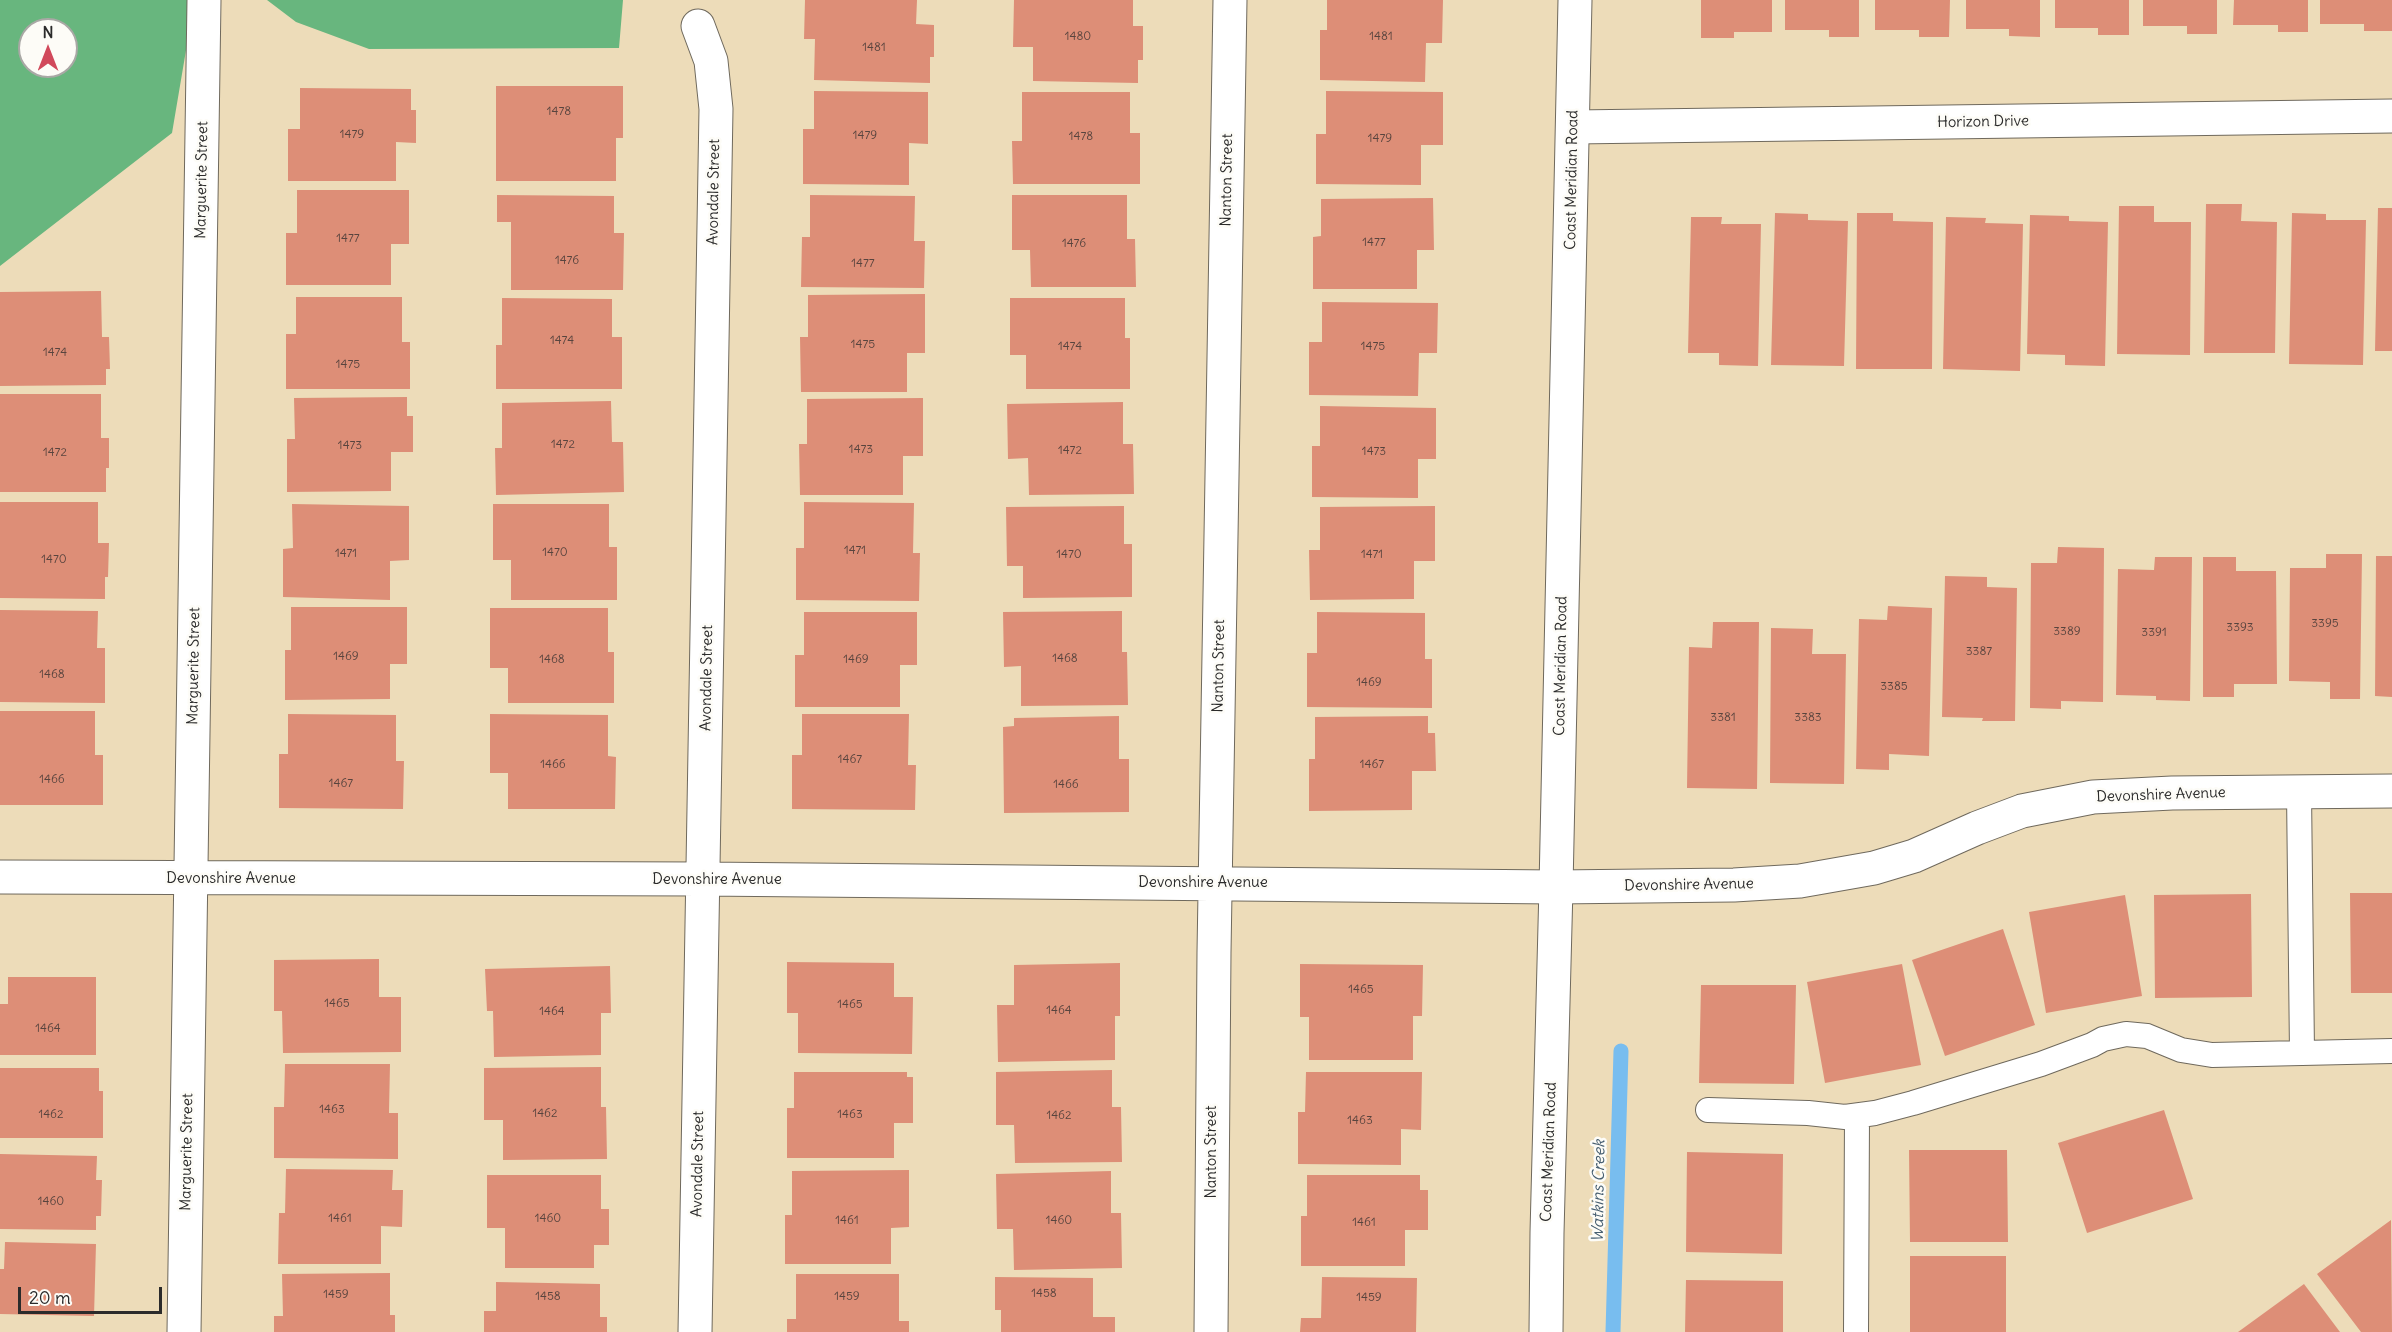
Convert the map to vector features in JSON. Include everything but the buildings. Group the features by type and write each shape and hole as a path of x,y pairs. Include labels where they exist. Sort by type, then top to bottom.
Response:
{"street":[{"name":"Marguerite Street","path":"184,1332 204,0"},
{"name":"Nanton Street","path":"1211,1332 1215,883 1230,0"},
{"name":"Coast Meridian Road","path":"1546,1332 1546,1233 1574,127 1575,0"},
{"name":"Avondale Street","path":"695,1332 716,109 711,61 698,26"},
{"name":"Horizon Drive","path":"1574,127 2392,116"},
{"name":"Devonshire Avenue","path":"0,877 703,879 1556,887 1723,885 1800,881 1874,868 1914,856 1998,819 2058,803 2129,794 2392,791"}],"lane":[{"path":"2299,792 2302,1053"},
{"path":"1708,1110 1857,1116 1892,1110 2041,1064 2114,1036 2136,1034 2181,1050 2212,1055 2392,1051"},
{"path":"1856,1332 1857,1116"}],"green space":[{"path":"0,0 189,0 193,9 172,133 0,266"},
{"path":"267,0 623,0 619,48 369,49 296,22"}],"waterway":[{"name":"Watkins Creek","path":"1613,1332 1621,1051"}]}
